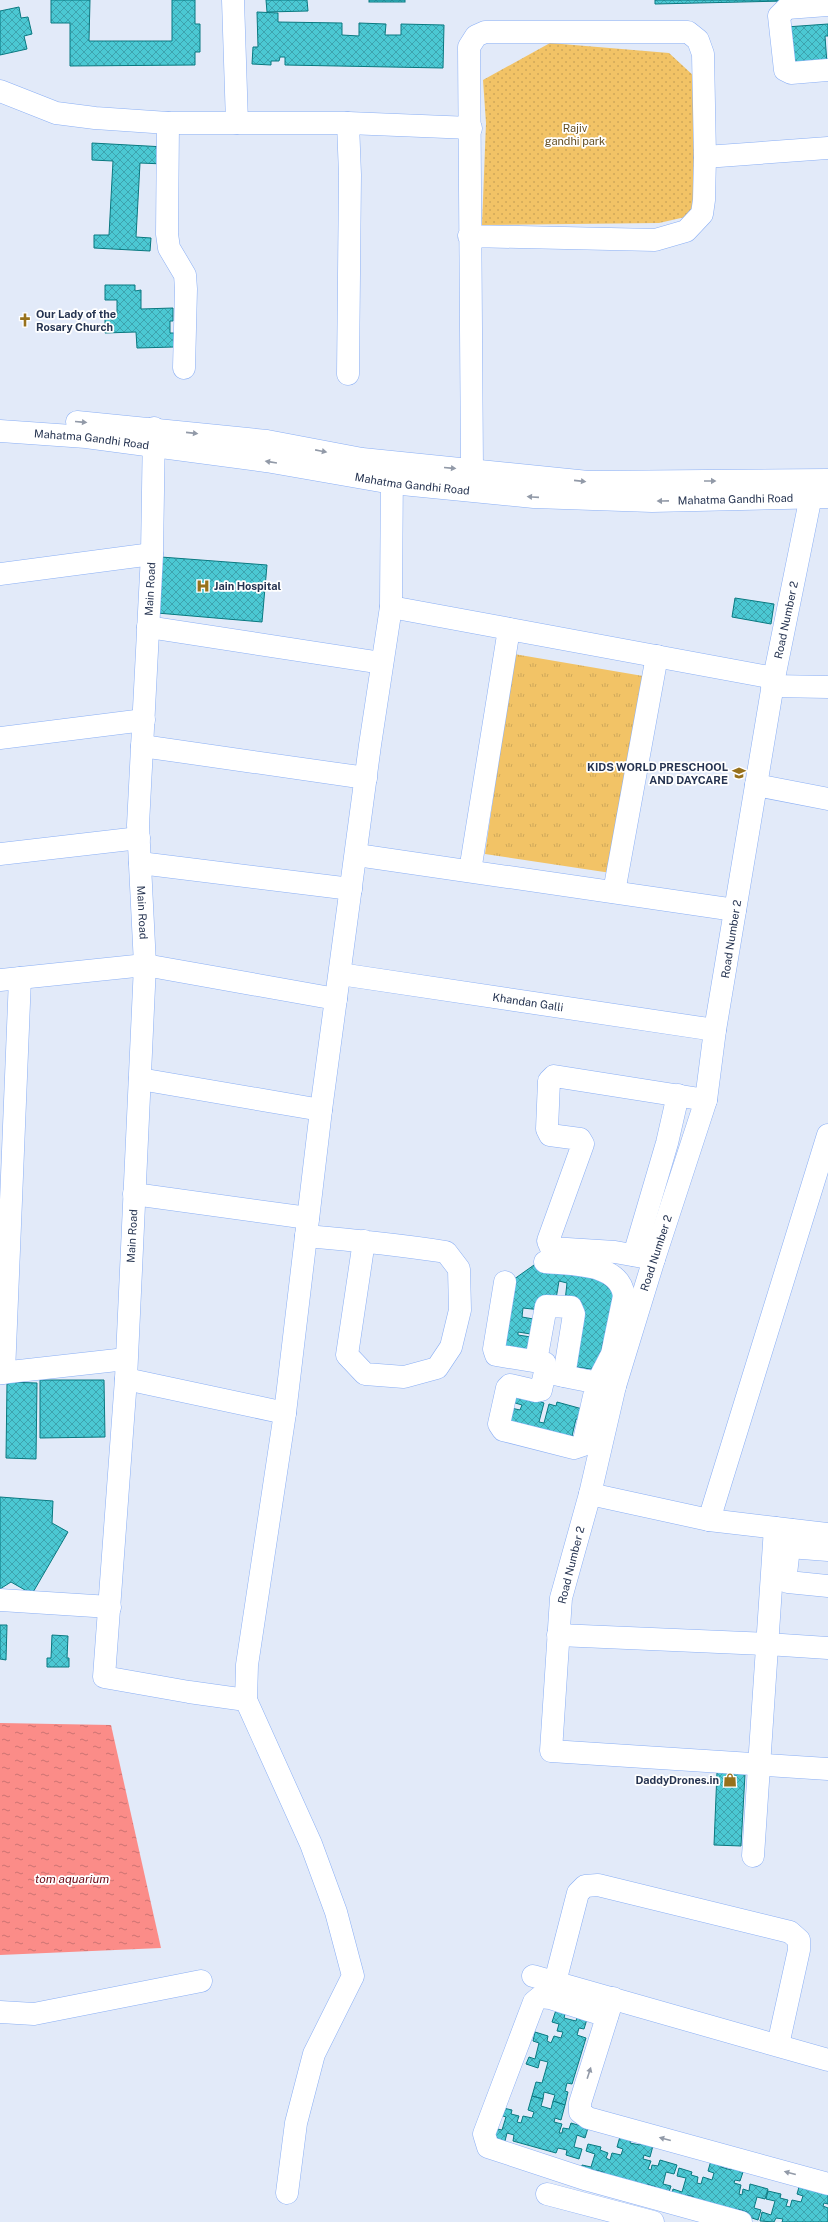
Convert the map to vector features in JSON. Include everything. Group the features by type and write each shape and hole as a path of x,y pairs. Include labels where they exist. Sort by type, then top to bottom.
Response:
{"street":[{"path":"233,0 237,123"},
{"path":"828,5 788,8 779,16 785,70 791,72 828,70"},
{"path":"469,236 656,240 672,237 686,231 702,214 706,157 703,54 698,40 688,32 484,32 476,36 470,47 469,236 472,480"},
{"path":"0,91 56,113 168,123 348,123 470,128"},
{"path":"168,123 167,234 169,248 184,275 186,282 184,368"},
{"path":"348,123 350,175 348,374"},
{"path":"706,157 828,148"},
{"name":"Mahatma Gandhi Road","path":"0,417 154,437"},
{"name":"Mahatma Gandhi Road","path":"0,431 86,437 154,437 267,441 362,459 392,473 472,480 534,497 652,501 823,485"},
{"name":"Main Road","path":"154,437 152,554 142,746 139,838 145,965 126,1369 104,1677 189,1692 246,1700"},
{"path":"287,2193 296,2123 314,2054 353,1976 336,1912 311,1844 246,1700 247,1665 285,1413 321,1110 391,607 392,473"},
{"name":"Road Number 2","path":"823,485 773,682 715,1030 706,1100 644,1257 606,1385 590,1494 561,1598 551,1752 828,1769"},
{"path":"0,574 152,554"},
{"path":"391,607 657,656 773,682 828,687"},
{"path":"148,627 382,663"},
{"path":"470,871 509,629"},
{"path":"614,892 657,656"},
{"path":"0,738 144,720"},
{"path":"142,746 366,778"},
{"path":"756,785 828,799"},
{"path":"0,854 139,838"},
{"path":"357,855 735,910"},
{"path":"140,862 351,889"},
{"path":"285,1413 126,1369 2,1373 10,979 145,965 336,999"},
{"name":"Khandan Galli","path":"340,974 715,1030"},
{"path":"678,1095 644,1257 551,1248 548,1241 583,1144 580,1139 550,1135 547,1129 549,1080 554,1076 678,1095 706,1100"},
{"path":"140,1079 321,1110"},
{"path":"709,1520 828,1134"},
{"path":"134,1194 307,1227 364,1241 446,1252 459,1269 460,1310 451,1347 437,1368 404,1377 365,1374 347,1355 364,1241"},
{"path":"545,1262 598,1268 616,1277 623,1287 624,1296 606,1385 583,1445 574,1448 503,1430 499,1424 506,1388 510,1385 536,1391 541,1390 549,1370"},
{"path":"505,1282 494,1349 496,1355 606,1385"},
{"path":"590,1494 785,1535 828,1550"},
{"path":"785,1535 828,1534"},
{"path":"785,1535 786,1574 788,1582 828,1586"},
{"path":"753,1856 767,1644 785,1535"},
{"path":"0,1600 110,1607"},
{"path":"558,1635 828,1648"},
{"path":"555,1982 578,1893 585,1886 598,1885 790,1932 799,1940 799,1950 778,2045"},
{"path":"533,1976 555,1982 610,2007"},
{"path":"0,2012 34,2014 200,1981"},
{"path":"741,2222 588,2180 488,2147 484,2134 534,2002 540,1997 610,2007 778,2045 828,2060"},
{"path":"610,2007 580,2103 580,2112 588,2118 828,2184"},
{"path":"547,2194 653,2222"}],"green space":[{"name":"Rajiv gandhi park","path":"550,43 669,53 708,89 694,215 659,223 482,225 486,123 483,80"},
{"path":"514,654 643,676 611,873 485,854"}],"water":[{"name":"tom aquarium","path":"0,1723 111,1725 161,1948 0,1955"}],"building":[{"path":"51,0 90,0 89,41 172,41 172,0 195,0 195,24 200,24 200,52 195,52 195,65 70,66 70,23 51,23"},
{"path":"266,0 307,0 308,11 267,12"},
{"path":"369,0 405,0 405,2 369,2"},
{"path":"655,0 828,0 655,4"},
{"path":"19,7 21,18 28,17 32,34 24,36 27,49 0,55 0,11"},
{"path":"257,12 278,13 278,22 342,23 342,35 359,36 359,23 386,24 385,35 401,35 401,24 444,25 443,68 285,65 285,57 280,57 279,61 271,61 271,65 252,64 253,47 258,47"},
{"path":"828,24 828,36 825,36 827,64 789,67 786,27"},
{"path":"92,143 165,147 164,164 140,163 136,237 151,238 150,251 94,248 94,235 109,235 113,161 92,160"},
{"path":"105,285 135,285 135,291 141,290 141,309 173,308 173,321 170,321 170,333 174,333 174,347 137,348 136,332 105,333 105,316 117,316 117,300 105,300"},
{"path":"161,557 267,565 262,622 157,613"},
{"path":"735,598 774,604 771,624 732,617"},
{"path":"534,1265 595,1273 614,1292 606,1343 603,1342 598,1370 569,1366 565,1301 567,1283 559,1281 556,1299 541,1310 523,1308 522,1317 539,1320 537,1335 518,1332 518,1335 531,1337 530,1358 501,1354 510,1282"},
{"path":"40,1380 104,1380 105,1437 40,1438"},
{"path":"7,1382 37,1383 36,1459 6,1458"},
{"path":"512,1390 544,1403 539,1422 544,1423 549,1404 556,1406 557,1402 586,1410 583,1420 576,1419 572,1436 503,1425 511,1408 520,1410 522,1405 512,1402"},
{"path":"0,1497 53,1501 52,1523 68,1532 32,1594 11,1582 0,1589"},
{"path":"0,1625 7,1625 6,1660 0,1659"},
{"path":"52,1635 68,1636 67,1658 69,1658 69,1667 47,1667 47,1658 51,1658"},
{"path":"717,1772 745,1774 741,1846 714,1845"},
{"path":"557,2007 566,2010 564,2018 576,2021 578,2014 588,2016 584,2029 579,2028 577,2035 586,2038 572,2084 567,2083 565,2091 568,2092 565,2105 553,2101 555,2095 544,2092 543,2099 532,2096 536,2082 542,2083 548,2062 540,2060 538,2068 526,2064 529,2057 535,2059 539,2043 533,2041 535,2032 548,2036 547,2041 551,2043 554,2036 561,2038 563,2032 557,2031 559,2024 552,2022"},
{"path":"532,2096 543,2099 541,2106 551,2109 553,2101 565,2105 561,2120 555,2118 554,2122 562,2124 559,2133 562,2133 563,2128 569,2129 571,2123 588,2128 585,2138 577,2135 574,2147 582,2149 579,2159 566,2155 567,2150 558,2148 556,2153 513,2141 514,2135 507,2133 505,2141 491,2137 493,2128 502,2130 506,2117 497,2114 499,2107 512,2110 511,2114 519,2116 517,2122 521,2123 523,2116 532,2118 534,2112 528,2110"},
{"path":"621,2133 632,2136 630,2143 640,2145 642,2138 654,2142 650,2157 644,2155 643,2159 651,2161 648,2169 651,2170 652,2165 658,2166 660,2160 677,2165 674,2174 666,2172 663,2184 671,2186 668,2195 655,2192 656,2187 647,2184 645,2190 601,2178 603,2172 596,2170 594,2178 580,2174 582,2165 591,2167 595,2154 586,2151 588,2144 601,2147 600,2150 608,2153 606,2158 610,2160 612,2153 621,2155 623,2149 617,2147"},
{"path":"712,2157 723,2160 721,2167 731,2170 733,2163 745,2166 740,2181 735,2180 734,2183 741,2185 739,2194 742,2195 743,2189 749,2191 750,2184 768,2189 765,2199 757,2197 754,2208 761,2210 758,2220 746,2216 747,2212 738,2209 736,2215 692,2202 694,2197 687,2195 685,2202 671,2198 673,2189 682,2192 686,2178 677,2176 679,2168 692,2172 691,2175 698,2177 697,2183 701,2184 703,2177 712,2180 714,2173 708,2171"},
{"path":"801,2180 828,2187 828,2204 824,2203 823,2206 828,2208 828,2222 782,2222 783,2219 776,2218 774,2222 760,2221 762,2212 771,2215 775,2201 766,2199 768,2191 781,2194 780,2198 788,2200 786,2206 790,2207 792,2200 801,2202 803,2196 797,2194"}],"place":[{"name":"Our Lady of the Rosary Church","path":"25,320"},
{"name":"Jain Hospital","path":"203,586"},
{"name":"KIDS WORLD PRESCHOOL AND DAYCARE","path":"739,773"},
{"name":"DaddyDrones.in","path":"730,1780"}]}
